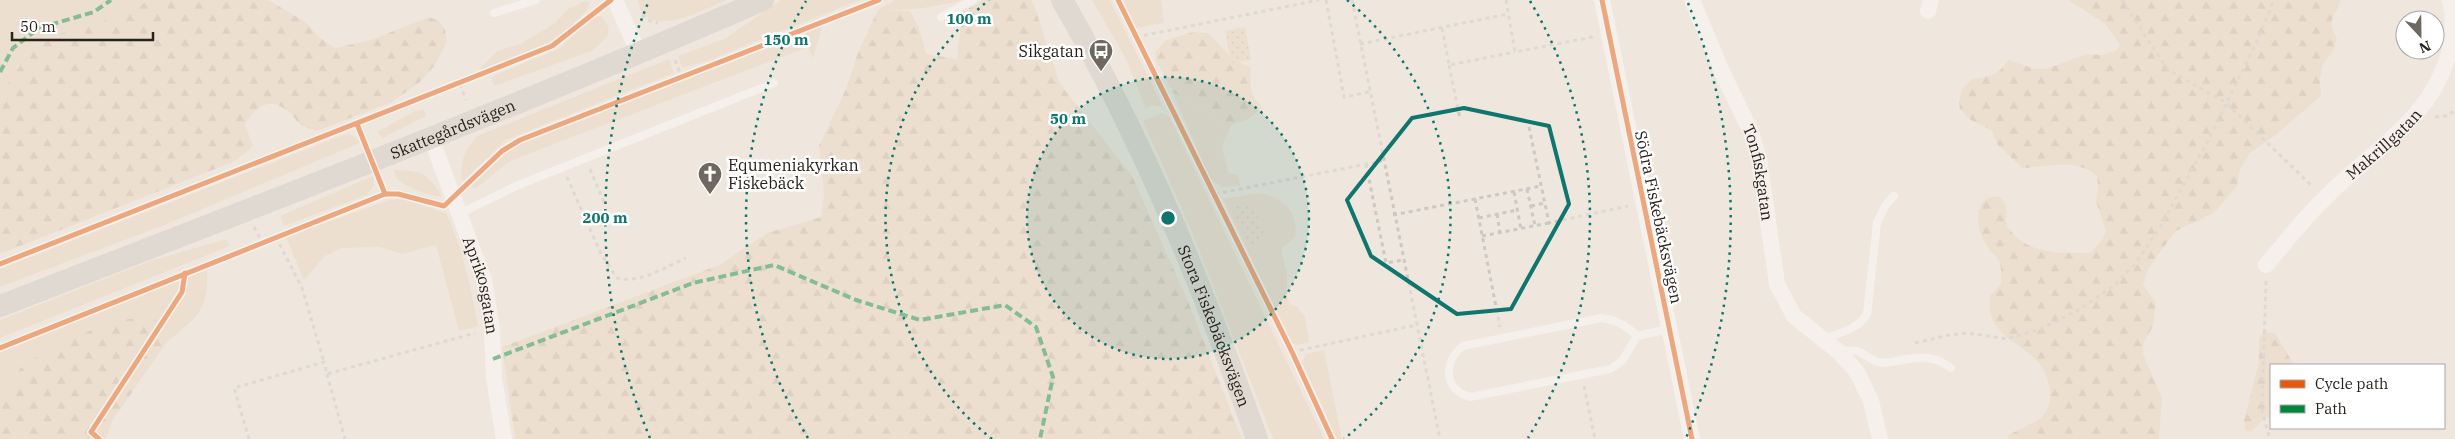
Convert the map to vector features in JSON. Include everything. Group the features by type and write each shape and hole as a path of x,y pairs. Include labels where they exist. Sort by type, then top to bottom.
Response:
{"street":[{"path":"615,0 639,54"},
{"name":"Skattegårdsvägen","path":"0,306 431,138 639,54 763,0"},
{"name":"Stora Fiskebäcksvägen","path":"1062,0 1154,175 1192,263 1258,439"},
{"name":"Södra Fiskebäcksvägen","path":"1602,0 1692,439"},
{"name":"Tonfiskgatan","path":"1692,0 1750,132 1759,159 1777,284 1794,316 1840,352 1857,372 1876,417 1880,439"},
{"name":"Makrillgatan","path":"2266,265 2324,198 2419,112 2437,84 2447,59 2453,21 2450,0"},
{"name":"Aprikosgatan","path":"431,138 461,213 484,280 492,329 494,378 504,439"}],"lane":[{"path":"494,13 536,0"},
{"path":"941,17 973,0"},
{"path":"461,213 563,168 774,83"},
{"path":"1823,339 1853,328 1867,314 1877,223 1885,206 1894,196"},
{"path":"1637,336 1628,327 1616,320 1601,318 1463,346 1452,354 1448,366 1452,385 1460,394 1470,397 1610,369 1622,361 1637,336 1669,329"},
{"path":"1840,352 1853,349 1883,364 1930,357 1940,360 1951,368"}],"path":[{"path":"1136,37 1319,0"},
{"path":"1326,0 1344,97 1369,92"},
{"path":"1352,0 1382,160 1440,439"},
{"path":"1506,0 1515,52"},
{"path":"2122,0 2168,69 2226,103 2324,198"},
{"path":"1914,344 1949,334 1968,333 2007,340 2041,329 2080,308 2112,287 2135,264 2159,229 2226,103 2274,0"},
{"path":"1360,44 1508,14"},
{"path":"1442,28 1460,119"},
{"path":"1449,64 1609,34"},
{"path":"460,84 466,100"},
{"path":"1529,127 1549,223"},
{"path":"586,159 605,205"},
{"path":"1215,194 1382,160"},
{"path":"1366,164 1386,263 1403,260"},
{"path":"563,168 601,254 617,278 627,281 638,279 686,258"},
{"path":"1394,215 1542,186"},
{"path":"1528,189 1535,226"},
{"path":"1514,192 1521,229"},
{"path":"1475,199 1502,337"},
{"path":"1531,206 1545,203"},
{"path":"1482,236 1643,203"},
{"path":"1478,218 1517,210"},
{"path":"1497,214 1500,233"},
{"path":"254,227 262,242"},
{"path":"276,237 302,288 345,439"},
{"path":"2266,265 2262,412 2270,439"},
{"path":"1292,352 1416,325"},
{"path":"327,374 481,332"},
{"path":"249,439 234,388 324,362"},
{"path":"1581,374 1595,439"},
{"path":"88,439 92,432"}],"highlighted area":[{"path":"1464,108 1549,126 1569,204 1511,309 1457,314 1371,256 1347,200 1412,118"}],"green space":[{"path":"0,0 149,0 126,14 41,39 28,51 11,82 0,96"},
{"path":"149,0 268,0 304,21 319,37 335,48 371,40 429,17 439,21 445,30 447,42 435,65 420,82 392,102 317,131 302,126 284,108 271,104 265,105 254,112 245,125 253,145 235,161 0,254 0,96 21,64 29,47 41,39 126,14"},
{"path":"638,0 727,0 691,15 663,21 651,19 642,13"},
{"path":"781,0 860,0 707,61 682,68 678,56 726,38"},
{"path":"895,0 962,0 920,8 878,10"},
{"path":"984,0 1031,0 1034,5 1060,84 1132,176 1189,304 1242,439 515,439 502,347 719,265 767,233 821,217 824,193 819,146 845,91 859,50 878,10 910,11 919,28 926,54 957,59 962,12"},
{"path":"1092,0 1110,0 1163,107 1151,105 1146,109 1126,59"},
{"path":"1123,0 1161,0 1164,23 1136,28"},
{"path":"2068,0 2341,0 2332,22 2337,39 2332,53 2323,64 2320,79 2321,96 2276,135 2250,153 2240,170 2237,186 2214,213 2176,231 2149,267 2143,284 2156,303 2153,326 2144,342 2143,354 2162,398 2159,439 2008,439 2009,435 2039,419 2044,414 2048,408 2050,394 2047,379 2041,366 2030,354 2003,334 1993,321 1990,295 2001,284 2001,270 1997,257 1991,252 1980,230 1978,217 1981,205 1989,198 2001,197 2006,207 2006,221 2010,230 2027,244 2047,251 2090,253 2102,240 2106,231 2096,201 2097,176 2089,170 2071,165 2022,168 1997,144 1992,131 1969,119 1960,109 1959,103 1961,90 1972,79 1990,76 1999,71 2009,60 2035,69 2046,69 2086,54 2104,55 2117,50 2120,45 2105,24"},
{"path":"585,1 590,2 587,10 558,40 478,73 482,66 497,51 520,44 556,22 568,9"},
{"path":"595,16 602,16 609,28 607,37 592,51 494,86 491,77 558,49"},
{"path":"823,23 813,59 808,47 510,161 475,189 470,185 507,150 559,126"},
{"path":"1245,27 1251,60 1231,63 1225,31"},
{"path":"1193,32 1208,33 1231,56 1250,67 1252,92 1263,108 1246,120 1232,124 1216,121 1199,105 1173,93 1156,61 1155,52 1166,40"},
{"path":"669,59 674,73 506,140 462,182 463,157 477,136"},
{"path":"1173,93 1199,105 1216,121 1232,124 1222,146 1228,172 1238,175 1240,186 1222,187 1210,179"},
{"path":"424,109 426,116 383,138 377,132 413,112"},
{"path":"1162,113 1169,116 1324,439 1273,439 1190,227 1143,121"},
{"path":"348,134 355,137 360,143 162,226 0,287 0,269"},
{"path":"394,170 418,172 433,183 443,197 430,195 407,186 396,178"},
{"path":"373,176 374,185 367,195 284,226 280,216"},
{"path":"1259,193 1282,202 1294,220 1296,228 1295,237 1282,248 1282,254 1287,272 1288,301 1290,305 1297,306 1305,317 1309,342 1297,345 1292,343 1223,199"},
{"path":"404,199 446,213 462,254 478,326 459,331 436,245 402,254 380,247 342,248 325,256 304,280 286,237 389,200"},
{"path":"1251,203 1259,216 1265,241 1250,247 1229,204"},
{"path":"226,239 230,246 0,338 0,320 150,261"},
{"path":"207,270 206,296 203,305 193,320 166,343 167,322 20,368 10,388 0,391 0,350"},
{"path":"137,318 168,322 166,343 113,420 106,439 0,439 0,391 10,388 20,368 48,350 111,321"},
{"path":"2264,332 2275,333 2293,364 2270,364 2270,418 2265,418 2251,432 2245,430 2244,420 2259,362 2259,339"},
{"path":"1324,350 1342,439 1337,439 1302,362 1306,354"}],"marked path":[{"path":"0,72 13,48 39,28 94,12 111,0"},
{"path":"493,359 693,283 774,265 856,300 920,320 1005,305 1036,327 1053,377 1040,439"}],"cycle path":[{"path":"0,264 552,46 611,0"},
{"path":"0,348 385,194 398,194 444,206 502,151 520,140 879,0"},
{"path":"1118,0 1292,352 1332,439"},
{"path":"1602,0 1692,439"},
{"path":"357,124 385,194"},
{"path":"99,439 91,432 182,292 185,273"}],"place":[{"name":"Sikgatan","path":"1101,72"},
{"name":"Equmeniakyrkan Fiskebäck","path":"710,195"}]}
